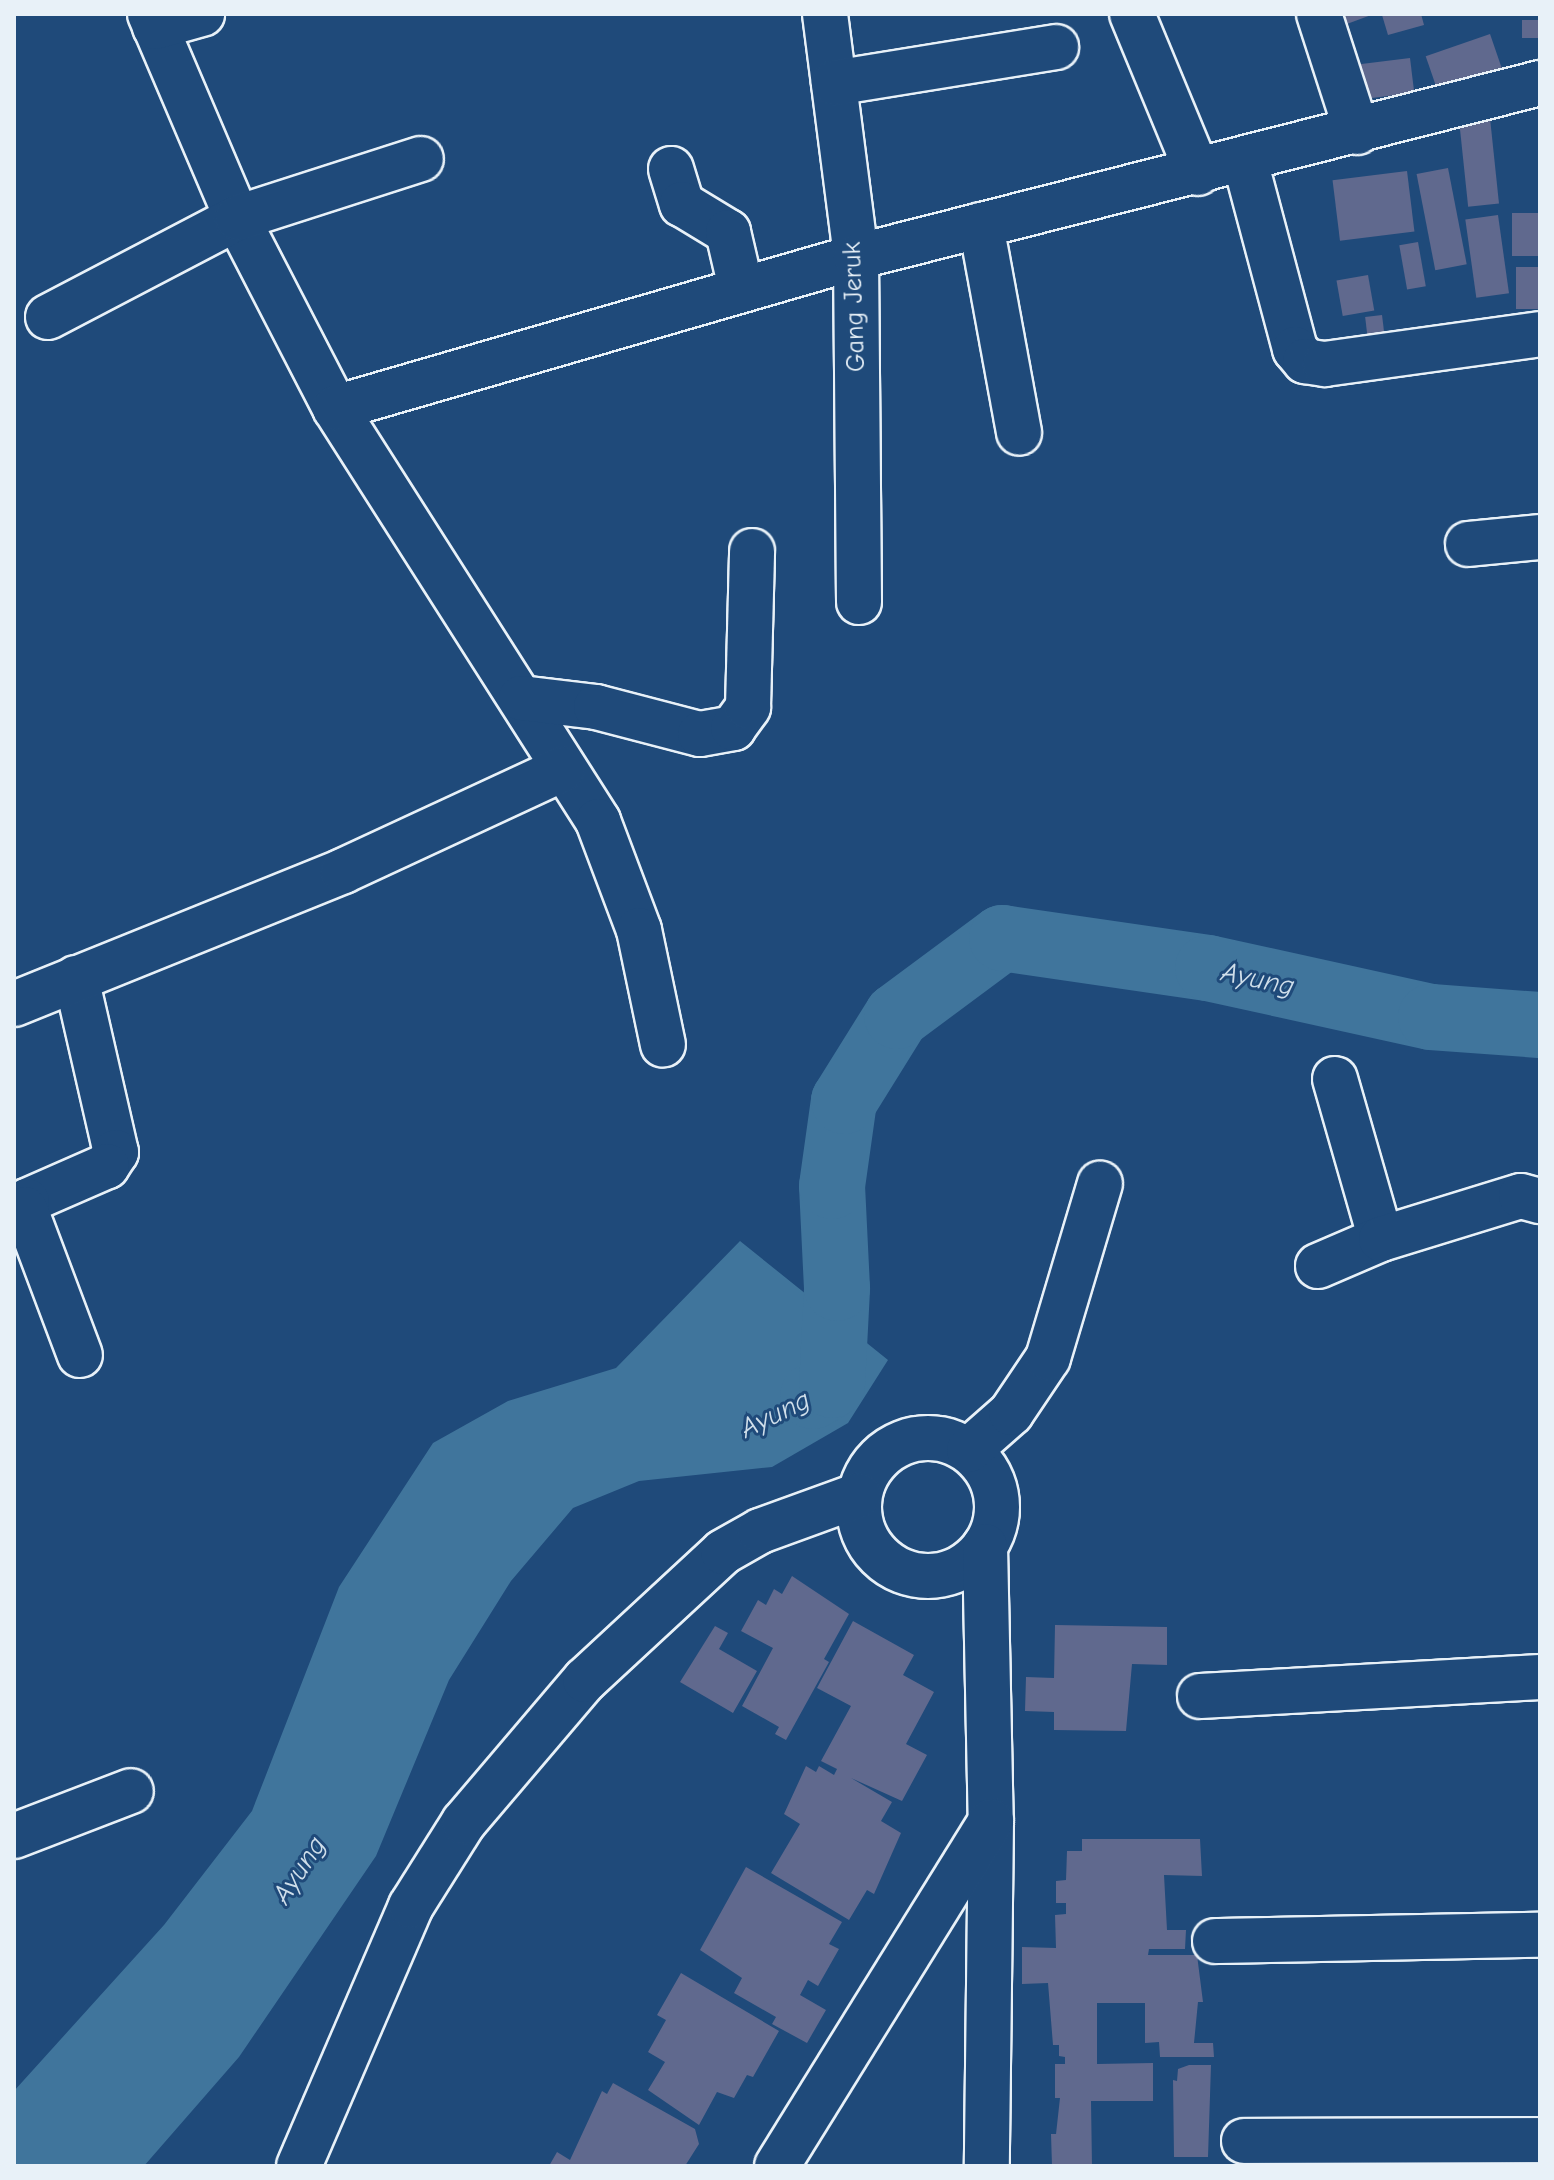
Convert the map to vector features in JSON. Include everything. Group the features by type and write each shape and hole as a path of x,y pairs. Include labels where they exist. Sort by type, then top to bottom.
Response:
{"street":[{"path":"202,14 152,20 237,218 335,408 598,821 639,930 663,1045"},
{"name":"Gang Jeruk","path":"825,14 856,257 859,602"},
{"path":"1132,14 1198,173"},
{"path":"1319,14 1357,132"},
{"path":"834,83 1056,47"},
{"path":"335,408 741,288 1540,83"},
{"path":"48,317 237,218 421,159"},
{"path":"1245,161 1295,349 1305,361 1325,364 1540,334"},
{"path":"671,169 682,204 728,232 741,288"},
{"path":"981,225 1019,433"},
{"path":"1468,544 1540,537"},
{"path":"521,698 596,707 700,734 733,728 748,707 752,551"},
{"path":"14,1004 357,865 563,769"},
{"path":"76,978 116,1152 107,1166 27,1201 25,1209 80,1355"},
{"path":"1335,1079 1381,1239"},
{"path":"969,1450 1011,1413 1048,1358 1100,1184"},
{"path":"1318,1266 1381,1239 1521,1196 1540,1201"},
{"path":"985,1546 952,1572 912,1575 884,1560 865,1536 859,1495 877,1459 892,1446 931,1436 969,1450 987,1470 996,1495 995,1522 985,1546 991,1821 987,2166"},
{"path":"299,2166 411,1906 474,1810 585,1680 723,1552 760,1531 859,1495"},
{"path":"1200,1696 1540,1677"},
{"path":"14,1836 131,1791"},
{"path":"777,2166 991,1821"},
{"path":"1215,1941 1540,1935"},
{"path":"1244,2141 1540,2140"}],"water":[{"path":"740,1241 888,1360 848,1423 772,1467 639,1481 573,1508 511,1581 449,1680 376,1856 239,2057 144,2166 14,2166 14,2091 164,1925 252,1811 339,1587 433,1443 508,1401 616,1368"}],"building":[{"path":"1331,14 1374,14 1336,28"},
{"path":"1421,14 1424,25 1388,35 1382,15"},
{"path":"1522,20 1540,20 1540,38 1522,38"},
{"path":"1490,34 1503,72 1439,94 1426,56"},
{"path":"1410,58 1414,93 1360,99 1355,65"},
{"path":"1490,118 1499,204 1468,207 1459,121"},
{"path":"1448,168 1467,264 1435,270 1417,174"},
{"path":"1407,171 1414,232 1340,241 1333,180"},
{"path":"1512,213 1540,213 1540,256 1512,256"},
{"path":"1498,215 1509,293 1476,298 1465,220"},
{"path":"1418,242 1426,286 1407,290 1399,245"},
{"path":"1516,267 1540,267 1540,309 1516,309"},
{"path":"1368,275 1374,310 1343,316 1336,281"},
{"path":"1382,315 1385,341 1368,343 1365,317"},
{"path":"792,1576 849,1614 824,1659 829,1662 786,1740 775,1734 779,1727 742,1706 773,1648 741,1631 758,1600 766,1605 774,1589 782,1594"},
{"path":"853,1621 914,1655 903,1675 934,1692 906,1744 927,1755 902,1801 851,1778 892,1802 881,1821 901,1833 874,1894 867,1890 849,1920 771,1873 800,1824 784,1814 806,1766 816,1772 819,1766 834,1775 837,1769 821,1761 851,1706 817,1688"},
{"path":"1055,1625 1167,1627 1167,1665 1132,1664 1126,1731 1054,1730 1054,1712 1025,1711 1026,1677 1054,1678"},
{"path":"715,1626 728,1633 719,1649 757,1671 733,1713 680,1682"},
{"path":"1082,1839 1200,1839 1202,1876 1164,1875 1167,1930 1186,1930 1185,1949 1149,1949 1148,1955 1197,1955 1203,2002 1198,2002 1194,2043 1213,2043 1214,2057 1160,2057 1159,2042 1145,2043 1145,2003 1097,2003 1097,2064 1153,2063 1153,2101 1091,2101 1092,2166 1052,2166 1051,2134 1056,2134 1060,2098 1055,2098 1055,2064 1065,2064 1065,2057 1059,2056 1059,2045 1053,2045 1048,1983 1022,1984 1022,1947 1056,1948 1055,1915 1066,1914 1066,1903 1056,1903 1056,1881 1066,1880 1067,1851 1082,1851"},
{"path":"746,1867 842,1922 829,1944 839,1949 818,1986 808,1980 800,1995 826,2010 807,2043 772,2024 776,2017 734,1993 742,1978 700,1950"},
{"path":"681,1973 779,2031 753,2077 747,2075 734,2098 717,2092 699,2125 648,2090 665,2062 648,2052 666,2020 657,2015"},
{"path":"1189,2065 1211,2065 1208,2157 1174,2157 1173,2080 1177,2081 1178,2069"},
{"path":"613,2083 695,2129 699,2144 685,2166 549,2166 557,2152 570,2160 602,2091 607,2094"}],"waterway":[{"name":"Ayung","path":"813,1396 832,1385 837,1288 832,1186 844,1101 897,1016 1002,938 1208,968 1431,1017 1540,1025"}]}
